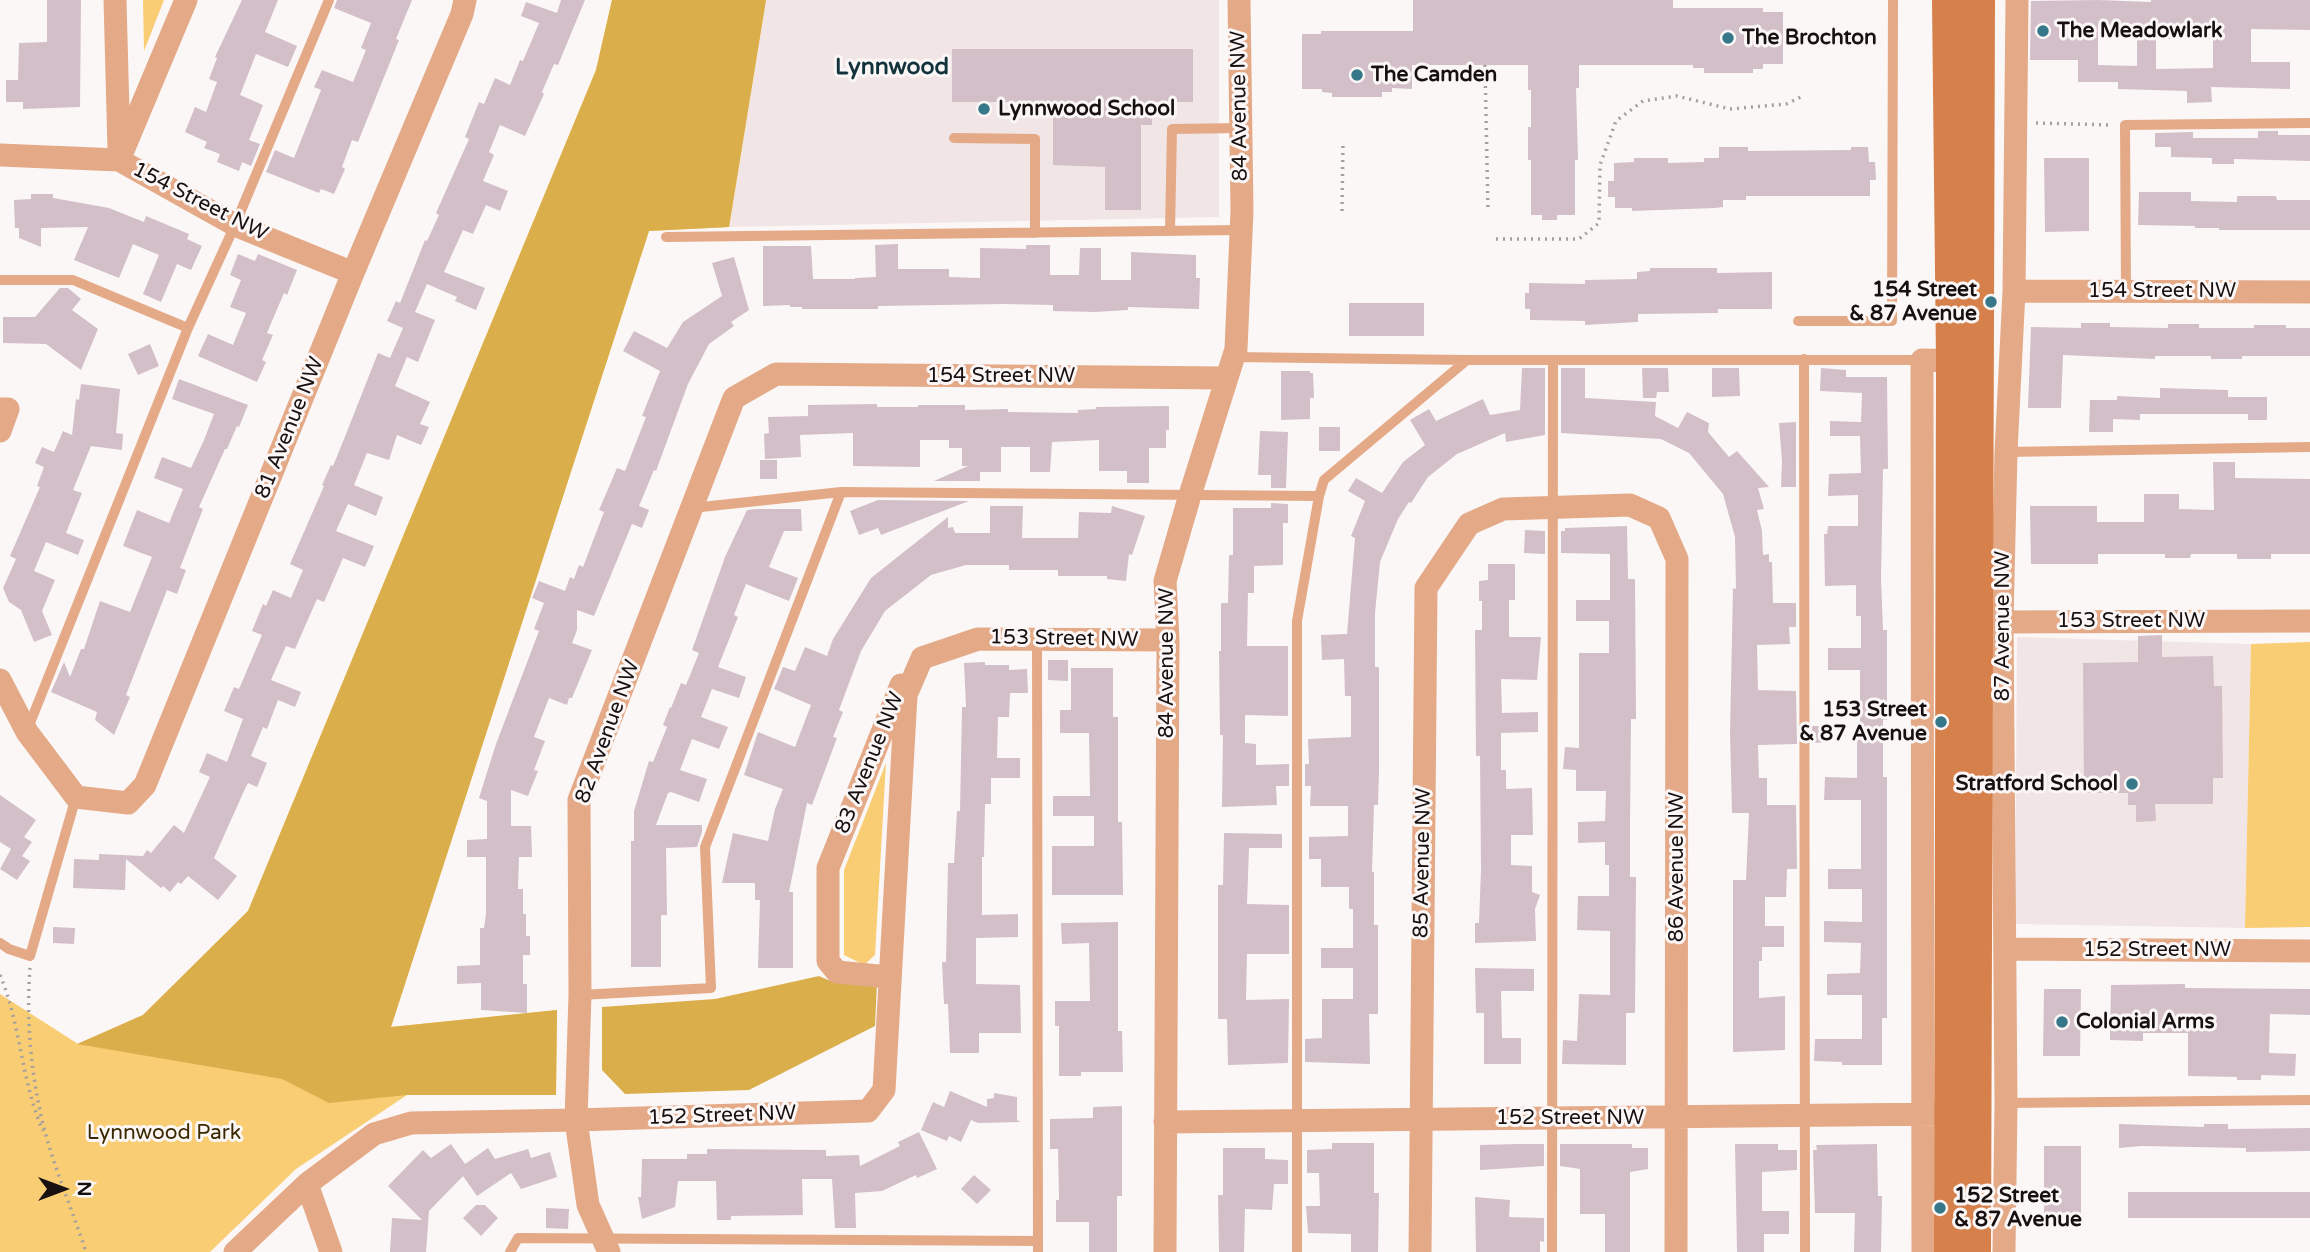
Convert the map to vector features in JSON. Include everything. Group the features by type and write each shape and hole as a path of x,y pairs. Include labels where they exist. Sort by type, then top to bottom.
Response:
{"main road":[{"name":"87 Avenue NW","path":"1948,0 1950,361 1976,622 1950,1114 1950,1252"},
{"name":"87 Avenue NW","path":"1950,361 1979,0"},
{"name":"87 Avenue NW","path":"1950,1114 1975,1252"}],"street":[{"path":"115,0 119,160"},
{"path":"119,160 186,0"},
{"name":"81 Avenue NW","path":"76,797 128,803 145,785 353,273 462,14 465,0"},
{"name":"84 Avenue NW","path":"1165,1252 1168,640 1165,581 1236,349 1241,230 1239,0"},
{"name":"87 Avenue NW","path":"2004,1252 2005,949 1976,622 2006,452 2014,291 2017,0"},
{"name":"154 Street NW","path":"0,155 119,160 235,225 353,273"},
{"name":"154 Street NW","path":"2014,291 2310,292"},
{"name":"87 Avenue NW","path":"1923,1252 1950,1114 1950,361"},
{"name":"154 Street NW","path":"776,374 1230,367"},
{"name":"82 Avenue NW","path":"607,1246 588,1205 576,1121 579,800 734,398 776,374"},
{"path":"0,409 8,409 0,431"},
{"name":"86 Avenue NW","path":"1553,507 1630,505 1658,518 1677,559 1676,1252"},
{"name":"85 Avenue NW","path":"1420,1252 1426,588 1469,524 1503,509 1553,507"},
{"name":"153 Street NW","path":"1976,622 2310,621"},
{"name":"153 Street NW","path":"922,658 978,639 1168,640"},
{"name":"83 Avenue NW","path":"889,977 837,972 828,961 828,868 898,690 922,658"},
{"name":"83 Avenue NW","path":"868,1111 884,1090 906,695 922,658"},
{"path":"0,680 27,732 76,797"},
{"name":"152 Street NW","path":"2005,949 2310,951"},
{"name":"152 Street NW","path":"235,1252 307,1184 373,1134 393,1127 411,1123 576,1121 868,1111"},
{"name":"152 Street NW","path":"1165,1122 1950,1114"},
{"path":"307,1184 331,1252"}],"lane":[{"path":"27,732 188,328 235,225 329,0"},
{"path":"1798,321 1892,321 1893,0"},
{"path":"2126,291 2125,125 2310,124"},
{"path":"1170,232 1172,129 1241,128"},
{"path":"954,138 1035,139 1035,233"},
{"path":"666,237 1241,230"},
{"path":"0,280 73,280 188,328"},
{"path":"1804,359 1805,1252"},
{"path":"1230,367 1467,360 1950,361"},
{"path":"1297,1252 1297,621 1319,496 1324,480 1467,360"},
{"path":"1552,1252 1553,362"},
{"path":"2006,452 2310,447"},
{"path":"692,508 841,492 1319,496"},
{"path":"579,995 712,988 705,847 841,492"},
{"path":"510,1252 518,1238 607,1246 1038,1246 1037,639"},
{"path":"0,943 30,956 76,797"},
{"path":"2006,1103 2310,1100"}],"path":[{"path":"1485,65 1488,211"},
{"path":"1496,239 1578,239 1599,223 1600,165 1616,121 1643,101 1677,96 1730,109 1786,104 1803,96"},
{"path":"2033,122 2125,125"},
{"path":"1342,211 1343,141"},
{"path":"30,956 27,1005 38,1097 50,1145"},
{"path":"0,975 30,1097 50,1145 86,1252"}],"shaded area":[{"name":"Lynnwood Park","path":"612,0 766,0 729,227 649,231 391,1027 557,1010 556,1095 407,1095 329,1103 282,1079 77,1044 143,1015 248,911 596,70"},
{"name":"Lynnwood School","path":"766,0 1219,0 1219,217 729,227"},
{"name":"Stratford School","path":"2017,637 2251,644 2245,928 2015,924"},
{"path":"819,976 835,983 877,983 875,1026 749,1090 625,1094 602,1070 602,1007 715,999"}],"green space":[{"path":"143,0 164,0 144,51"},
{"name":"Lynnwood Park","path":"612,0 766,0 729,227 649,231 391,1027 557,1010 556,1095 407,1095 296,1169 210,1252 0,1252 0,994 78,1044 143,1015 248,911 596,70"},
{"path":"2310,642 2310,927 2245,928 2251,644"},
{"path":"886,763 875,955 864,965 844,955 844,870"}],"building":[{"path":"47,0 81,0 80,107 23,109 23,102 6,102 6,80 18,80 19,43 47,42"},
{"path":"242,0 278,0 265,32 297,46 288,67 256,54 240,95 263,105 249,140 260,144 251,166 242,162 239,171 217,162 220,154 204,148 207,142 185,132 195,107 206,112 217,82 209,79 217,58 215,57"},
{"path":"337,0 412,0 358,142 352,140 342,167 345,169 334,194 321,189 319,193 266,172 275,150 294,158 321,90 314,87 322,70 353,82 366,50 361,48 371,23 334,8"},
{"path":"561,0 585,0 558,65 554,64 525,136 500,125 489,152 494,155 483,181 508,191 500,211 486,205 473,234 463,230 444,272 485,288 476,310 455,301 457,297 427,284 415,312 435,320 418,362 407,357 395,386 430,402 420,424 429,427 421,445 397,435 389,460 367,453 354,485 383,497 376,516 348,504 336,531 374,546 365,567 343,558 324,602 317,599 295,649 286,646 271,680 301,692 295,707 278,700 267,729 263,727 251,756 267,763 257,787 248,783 214,858 237,876 218,900 188,876 181,884 178,882 170,892 163,886 161,888 126,859 125,890 73,888 74,859 99,860 99,854 143,856 147,850 151,853 174,825 184,833 210,777 199,772 207,753 227,762 243,719 224,711 234,687 239,689 262,635 252,631 263,604 266,606 273,590 291,598 303,570 290,564 378,353 390,358 403,328 387,321 396,301 400,303 425,240 427,241 439,215 436,213 469,139 465,137 479,102 484,104 495,78 510,85 520,60 523,61 539,23 521,16 526,2 557,13"},
{"path":"1413,0 1673,0 1673,8 1763,8 1763,12 1783,12 1783,64 1763,64 1763,69 1753,69 1753,73 1704,73 1704,68 1693,68 1693,65 1579,65 1579,88 1576,88 1578,160 1575,160 1575,215 1557,215 1557,220 1542,220 1542,215 1531,215 1528,127 1531,127 1531,90 1528,90 1528,65 1412,65 1412,89 1392,88 1392,92 1382,92 1382,97 1332,97 1332,93 1322,92 1322,89 1302,89 1302,34 1321,34 1321,31 1413,31"},
{"path":"2310,0 2310,30 2251,29 2251,62 2290,62 2290,89 2211,87 2212,102 2187,103 2187,91 2118,89 2118,82 2078,82 2078,60 2030,60 2031,1","holes":["2098,26 2137,27 2137,66 2098,65","2156,39 2213,39 2213,68 2156,69"]},
{"path":"952,49 1193,49 1193,102 1152,102 1152,125 1141,125 1141,210 1105,210 1105,167 1053,165 1053,102 952,102"},
{"path":"2258,131 2278,131 2278,135 2310,135 2310,161 2234,159 2234,164 2212,164 2212,158 2171,157 2171,147 2155,147 2155,133 2193,132 2193,138 2258,138"},
{"path":"1719,147 1748,147 1748,151 1851,150 1851,147 1868,147 1869,162 1875,162 1876,180 1870,180 1870,196 1746,196 1746,200 1723,200 1723,207 1715,208 1632,211 1632,208 1615,208 1615,197 1608,197 1608,181 1614,181 1614,163 1634,162 1634,158 1668,158 1668,163 1704,162 1704,158 1719,158"},
{"path":"2044,158 2089,158 2089,231 2045,232"},
{"path":"2139,192 2191,192 2191,201 2237,202 2237,196 2276,196 2277,200 2310,200 2310,230 2219,230 2195,226 2138,225"},
{"path":"31,194 53,194 53,198 109,208 144,222 146,216 189,234 187,239 202,246 191,270 177,264 161,302 143,294 159,255 133,244 119,278 74,260 88,227 41,228 41,247 19,238 19,228 15,228 14,200 31,199"},
{"path":"898,244 898,269 949,269 949,277 980,278 980,248 1026,249 1026,245 1050,245 1050,275 1079,275 1080,248 1101,248 1101,280 1131,280 1131,252 1196,255 1196,278 1200,278 1199,309 1128,307 1128,310 1095,312 1053,311 1053,305 1003,304 878,306 878,309 763,306 763,246 811,246 813,279 855,279 876,277 875,245"},
{"path":"238,254 255,261 258,254 297,270 267,333 273,335 262,360 266,362 257,382 198,356 208,334 233,345 246,313 230,307 241,280 230,275"},
{"path":"734,257 749,310 731,322 734,326 709,344 688,384 656,471 654,470 639,506 649,510 642,528 632,524 594,616 577,610 577,630 572,643 592,650 572,698 569,698 567,705 549,698 534,737 545,741 534,770 538,771 528,796 511,790 511,826 531,826 532,857 519,857 518,889 523,889 526,936 530,936 530,955 523,955 527,1013 481,1010 481,983 457,984 457,966 480,965 480,928 484,928 486,914 486,857 467,857 467,840 487,839 487,801 479,798 496,744 539,631 534,629 544,603 532,598 539,581 565,591 570,577 574,579 579,565 583,567 604,512 599,510 617,468 625,471 646,417 642,416 660,371 623,351 634,331 667,348 683,322 722,296 712,263"},
{"path":"1650,268 1717,268 1717,273 1772,272 1772,309 1638,314 1638,322 1585,325 1585,321 1530,320 1530,309 1525,309 1525,293 1529,293 1529,283 1585,284 1585,280 1637,279 1637,272 1650,271"},
{"path":"60,288 68,288 81,299 72,310 98,329 81,370 46,344 3,343 3,317 35,317"},
{"path":"1349,303 1424,303 1424,336 1349,336"},
{"path":"2081,323 2110,323 2110,327 2168,328 2168,324 2199,324 2199,328 2286,325 2286,328 2310,328 2310,356 2211,359 2211,356 2155,356 2155,359 2063,355 2061,408 2028,408 2031,327 2081,328"},
{"path":"150,344 159,366 138,375 128,354"},
{"path":"1522,368 1545,368 1545,435 1506,442 1505,433 1457,454 1428,477 1411,503 1409,502 1398,519 1380,562 1375,613 1375,667 1379,667 1379,771 1378,805 1374,805 1372,872 1374,925 1378,925 1378,1014 1369,1014 1370,1064 1305,1062 1305,1039 1322,1038 1322,999 1353,999 1353,968 1321,968 1321,948 1353,948 1353,909 1349,909 1349,887 1321,887 1321,859 1309,859 1309,837 1348,836 1348,806 1310,806 1311,786 1305,786 1305,764 1309,764 1308,739 1351,737 1351,696 1345,696 1344,659 1322,660 1321,635 1347,634 1355,538 1351,536 1365,501 1348,491 1356,478 1382,493 1403,462 1425,445 1410,420 1429,409 1436,421 1483,399 1490,415 1520,410"},
{"path":"1561,368 1585,368 1585,398 1656,402 1655,416 1678,428 1687,412 1709,423 1708,432 1729,457 1737,451 1769,487 1758,488 1764,509 1757,510 1762,531 1763,555 1769,554 1769,562 1772,562 1773,603 1796,603 1796,627 1789,627 1790,644 1757,645 1758,690 1796,691 1797,744 1758,745 1759,778 1767,778 1767,805 1796,805 1797,869 1787,869 1786,897 1765,897 1765,926 1784,926 1784,947 1762,947 1762,961 1759,961 1759,998 1785,996 1785,1050 1733,1052 1733,880 1746,880 1749,813 1732,813 1730,733 1733,588 1736,589 1735,537 1723,494 1689,453 1661,439 1561,433"},
{"path":"1642,368 1668,368 1669,392 1657,392 1656,398 1643,398"},
{"path":"1712,368 1739,368 1740,396 1712,397"},
{"path":"1821,368 1846,370 1846,377 1887,377 1888,469 1883,469 1881,578 1883,630 1887,630 1887,720 1883,720 1883,777 1887,777 1887,1018 1882,1018 1882,1065 1842,1065 1842,1062 1814,1061 1815,1039 1862,1039 1862,995 1827,995 1827,974 1860,973 1861,943 1824,942 1824,921 1862,922 1862,889 1828,889 1828,869 1861,869 1861,800 1824,800 1825,777 1857,778 1860,670 1828,670 1828,648 1861,648 1861,616 1856,616 1856,585 1825,586 1824,534 1827,534 1828,526 1858,526 1858,495 1828,496 1829,474 1861,473 1860,436 1830,436 1830,421 1861,422 1862,393 1820,391"},
{"path":"1281,371 1313,373 1314,398 1310,398 1310,419 1281,420"},
{"path":"179,379 248,405 199,507 203,509 180,568 186,570 177,594 167,590 126,695 130,697 114,735 95,720 97,712 51,692 64,662 70,677 81,649 84,649 100,601 130,612 152,557 123,546 137,510 169,523 183,489 154,478 162,457 191,468 204,440 214,414 172,399"},
{"path":"81,384 120,389 116,433 123,434 122,450 91,446 73,490 82,493 66,533 84,540 78,555 46,542 34,571 55,580 42,611 52,635 34,642 21,610 9,602 3,588 16,559 10,556 40,487 37,486 44,467 35,463 42,447 54,452 63,431 72,435 76,399 79,400"},
{"path":"2160,388 2228,390 2228,397 2267,397 2267,420 2248,420 2248,414 2140,414 2140,420 2113,419 2113,432 2089,432 2090,400 2117,400 2117,396 2160,398"},
{"path":"877,404 877,407 965,405 965,410 1008,409 1008,412 1078,413 1078,410 1096,407 1169,406 1169,430 1166,430 1166,448 1149,448 1149,483 1127,483 1127,471 1099,471 1099,440 1052,442 1050,472 1030,472 1030,447 1001,447 1001,472 980,472 980,481 934,481 968,466 962,466 962,448 949,448 949,440 920,440 920,467 853,466 853,433 800,435 801,457 765,459 764,434 769,433 768,417 808,416 808,405"},
{"path":"1796,422 1796,487 1781,487 1779,423"},
{"path":"1319,427 1340,427 1340,451 1319,451"},
{"path":"1260,431 1288,432 1286,488 1271,488 1271,475 1258,475"},
{"path":"760,460 777,460 777,479 760,479"},
{"path":"2213,462 2235,462 2235,478 2310,479 2310,554 2271,554 2271,559 2237,559 2237,554 2191,554 2190,558 2165,558 2165,554 2098,554 2098,564 2031,564 2030,506 2097,506 2097,522 2144,522 2144,494 2179,494 2179,509 2214,510"},
{"path":"878,500 969,501 881,535 878,528 859,535 850,511"},
{"path":"1271,503 1288,504 1288,523 1283,523 1283,565 1254,566 1254,593 1248,593 1247,646 1288,646 1288,716 1245,715 1245,743 1256,744 1256,765 1289,764 1289,786 1276,786 1277,805 1222,807 1223,735 1220,735 1219,651 1221,603 1228,603 1229,555 1233,555 1233,508 1271,508"},
{"path":"990,506 1023,506 1022,538 1078,538 1079,512 1111,513 1112,506 1145,516 1132,555 1129,554 1126,581 1107,579 1107,576 1058,576 1058,570 1009,570 1009,565 966,565 931,575 885,611 861,651 839,710 843,712 833,737 837,738 812,805 807,803 789,892 793,892 793,968 758,968 760,900 755,900 755,883 722,883 733,833 768,841 775,809 783,789 744,775 758,732 795,747 811,705 774,689 783,667 795,671 805,647 827,656 833,639 871,578 948,517 948,528 953,527 955,533 990,533"},
{"path":"801,509 802,531 784,531 769,567 798,578 789,601 746,584 734,615 738,617 718,667 746,677 739,698 712,689 701,717 728,727 719,749 692,739 680,770 707,779 699,802 668,793 656,825 702,825 702,832 697,847 666,848 667,915 661,915 661,967 631,967 631,841 634,841 634,811 649,761 653,762 667,727 663,725 670,707 681,683 686,685 699,653 692,650 725,557 747,510"},
{"path":"1627,526 1628,579 1635,579 1636,719 1631,719 1630,877 1636,877 1635,1013 1626,1013 1626,1065 1562,1064 1563,1040 1577,1041 1579,994 1610,995 1610,931 1577,930 1578,896 1609,896 1609,865 1605,865 1605,842 1578,843 1578,822 1605,821 1606,791 1576,791 1576,770 1563,769 1565,747 1579,748 1579,653 1609,653 1609,621 1576,621 1576,600 1610,600 1610,554 1561,553 1561,531 1565,531 1565,528"},
{"path":"1525,530 1545,531 1545,554 1524,553"},
{"path":"1488,564 1515,564 1515,600 1509,600 1509,637 1541,637 1537,680 1501,679 1502,713 1538,712 1538,732 1501,733 1501,770 1506,770 1506,789 1532,788 1533,835 1511,835 1511,865 1532,866 1532,892 1540,895 1535,909 1536,941 1475,943 1475,923 1479,923 1481,870 1480,756 1476,756 1475,630 1482,630 1479,581 1488,580"},
{"path":"2162,635 2162,657 2213,656 2214,686 2222,686 2223,778 2213,778 2213,804 2155,804 2156,821 2136,822 2136,805 2128,805 2128,793 2084,793 2083,663 2138,662 2138,636"},
{"path":"1048,660 1068,660 1068,681 1048,680"},
{"path":"985,662 985,665 1009,665 1009,670 1027,669 1028,693 1010,693 1009,717 998,717 997,758 1020,758 1020,778 991,778 991,804 985,804 982,857 982,915 1018,914 1018,937 976,938 976,984 1020,985 1021,1033 979,1033 979,1053 950,1053 948,1004 944,1004 942,962 946,962 948,863 954,863 957,811 960,811 962,707 966,707 964,663"},
{"path":"1071,668 1113,668 1113,717 1118,717 1118,822 1122,822 1123,895 1052,895 1052,846 1094,846 1094,816 1053,816 1053,796 1090,796 1089,733 1060,733 1060,710 1071,710"},
{"path":"1812,726 1831,726 1831,742 1812,743"},
{"path":"0,795 36,820 24,837 32,842 22,856 30,861 17,880 0,869 11,849 0,842"},
{"path":"1224,833 1282,834 1282,848 1249,848 1247,904 1289,905 1289,954 1247,954 1246,1000 1289,999 1288,1063 1228,1065 1227,1019 1218,1019 1218,885 1223,885"},
{"path":"1118,922 1118,1031 1122,1031 1123,1072 1081,1072 1081,1076 1059,1076 1059,1026 1055,1026 1055,1001 1090,1001 1089,943 1062,944 1061,923"},
{"path":"53,927 75,928 74,944 53,943"},
{"path":"1475,968 1534,969 1534,991 1501,991 1502,1038 1521,1038 1521,1064 1484,1064 1484,1013 1476,1013"},
{"path":"2185,984 2185,988 2310,989 2310,1015 2270,1014 2269,1053 2296,1054 2295,1076 2261,1075 2261,1080 2237,1080 2237,1077 2188,1076 2188,1033 2143,1033 2143,1041 2110,1040 2111,985"},
{"name":"Colonial Arms","path":"2044,989 2081,989 2080,1056 2043,1056"},
{"path":"950,1091 987,1107 987,1099 994,1098 994,1093 1017,1097 1017,1120 1021,1122 978,1123 971,1120 961,1142 949,1136 947,1141 921,1130 933,1102 944,1107"},
{"path":"1122,1106 1122,1196 1117,1196 1117,1252 1089,1252 1089,1222 1056,1222 1056,1200 1059,1200 1058,1149 1050,1149 1050,1119 1093,1118 1093,1107"},
{"path":"2119,1124 2204,1127 2204,1124 2228,1124 2228,1129 2310,1128 2310,1151 2246,1152 2246,1148 2141,1146 2119,1148"},
{"path":"919,1132 937,1169 917,1178 916,1175 882,1191 855,1193 856,1228 835,1228 832,1179 802,1179 803,1215 731,1216 731,1220 717,1220 716,1181 678,1181 675,1207 642,1219 638,1197 641,1197 642,1159 687,1159 687,1154 707,1154 707,1149 826,1150 826,1156 859,1155 860,1166 900,1146 898,1142"},
{"path":"1332,1143 1374,1143 1374,1193 1379,1193 1378,1252 1351,1252 1351,1234 1308,1233 1306,1206 1320,1206 1319,1173 1307,1173 1307,1150 1332,1149"},
{"path":"451,1144 465,1164 488,1148 495,1159 528,1149 531,1158 550,1152 557,1177 521,1189 511,1173 477,1196 463,1176 429,1211 426,1252 390,1252 392,1218 422,1220 388,1186 423,1150 431,1158"},
{"path":"1544,1144 1544,1166 1480,1170 1480,1145"},
{"path":"1560,1144 1632,1144 1632,1148 1648,1148 1648,1169 1630,1172 1630,1252 1605,1252 1605,1214 1580,1214 1580,1169 1560,1166"},
{"path":"1735,1144 1778,1144 1778,1150 1797,1150 1797,1170 1762,1172 1762,1211 1789,1211 1789,1234 1764,1234 1764,1252 1737,1252"},
{"path":"1877,1144 1878,1196 1882,1196 1881,1252 1854,1252 1855,1213 1815,1213 1813,1150 1817,1150 1816,1145"},
{"path":"2044,1146 2081,1146 2081,1213 2044,1213"},
{"path":"1223,1148 1265,1148 1265,1159 1288,1160 1288,1184 1274,1184 1272,1210 1245,1209 1244,1252 1219,1252 1218,1195 1223,1195"},
{"path":"974,1175 991,1190 977,1204 961,1189"},
{"path":"2128,1192 2310,1192 2310,1218 2128,1218"},
{"path":"1475,1197 1510,1200 1509,1217 1544,1218 1544,1242 1540,1241 1540,1252 1476,1252"},
{"path":"476,1205 485,1205 498,1218 481,1236 463,1218"},
{"path":"546,1208 569,1209 568,1229 546,1228"}],"place":[{"name":"The Meadowlark","path":"2043,31"},
{"name":"The Brochton","path":"1728,38"},
{"name":"The Camden","path":"1357,75"},
{"name":"Lynnwood School","path":"984,109"},
{"name":"154 Street & 87 Avenue","path":"1991,302"},
{"name":"153 Street & 87 Avenue","path":"1941,722"},
{"name":"Stratford School","path":"2132,784"},
{"name":"Colonial Arms","path":"2062,1022"},
{"name":"152 Street & 87 Avenue","path":"1940,1208"}],"district":[{"name":"Lynnwood","path":"892,68"}]}
